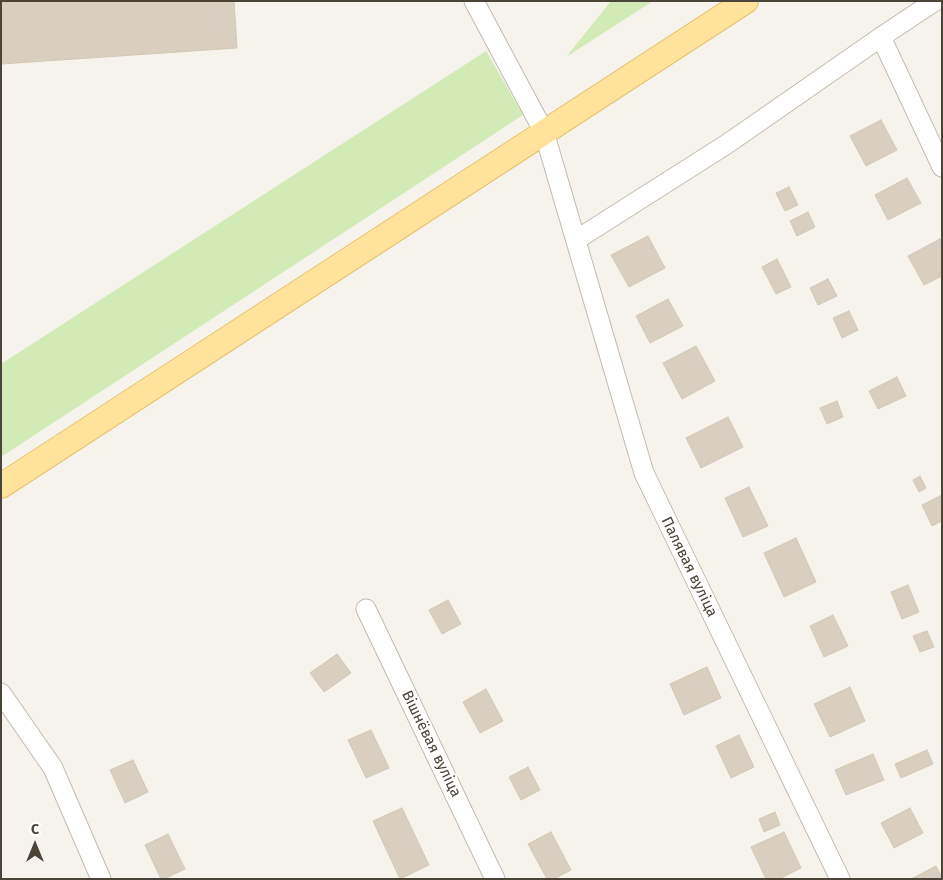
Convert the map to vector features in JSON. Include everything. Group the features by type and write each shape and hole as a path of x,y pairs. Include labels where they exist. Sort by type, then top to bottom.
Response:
{"main road":[{"path":"1,486 746,1"}],"street":[{"name":"Палявая вуліца","path":"474,1 544,132 644,473 840,879"},
{"path":"576,240 728,144 935,1"},
{"path":"881,37 942,167"},
{"name":"Вішнёвая вуліца","path":"366,609 495,879"},
{"path":"1,693 53,768 101,879"}],"green space":[{"path":"611,1 653,1 566,57"},
{"path":"486,51 523,115 1,457 1,364"}],"building":[{"path":"1,1 234,1 237,48 1,64"},
{"path":"881,120 897,150 866,166 850,136"},
{"path":"907,178 921,203 888,220 875,195"},
{"path":"789,187 798,205 785,211 776,193"},
{"path":"808,212 815,227 797,236 790,221"},
{"path":"648,236 665,268 629,287 611,255"},
{"path":"940,239 942,243 942,276 924,285 908,256"},
{"path":"777,259 791,287 776,294 762,267"},
{"path":"828,279 837,296 818,305 810,288"},
{"path":"668,299 683,326 650,343 636,316"},
{"path":"849,311 858,330 842,338 833,318"},
{"path":"696,346 715,381 682,399 663,363"},
{"path":"897,377 906,396 878,409 869,391"},
{"path":"837,401 843,417 827,424 820,408"},
{"path":"728,417 743,447 701,468 686,438"},
{"path":"920,476 926,488 919,492 913,480"},
{"path":"749,487 768,526 743,537 725,498"},
{"path":"942,495 942,521 932,526 922,505"},
{"path":"796,538 816,582 784,597 764,553"},
{"path":"908,585 919,612 902,619 891,592"},
{"path":"448,600 461,624 442,634 429,610"},
{"path":"833,615 848,646 824,657 810,626"},
{"path":"927,631 934,647 920,652 913,636"},
{"path":"337,654 351,673 324,692 310,673"},
{"path":"707,667 721,698 684,715 670,684"},
{"path":"850,687 865,721 830,737 814,704"},
{"path":"486,689 503,721 480,733 463,702"},
{"path":"371,730 389,768 366,778 348,740"},
{"path":"739,735 754,767 731,778 716,746"},
{"path":"927,750 933,764 901,778 895,764"},
{"path":"873,754 884,780 846,795 835,770"},
{"path":"133,760 148,792 125,803 110,770"},
{"path":"528,767 540,790 521,800 509,777"},
{"path":"402,808 429,865 400,879 373,821"},
{"path":"910,808 923,833 894,848 881,823"},
{"path":"775,812 780,825 764,832 759,819"},
{"path":"551,832 571,870 554,879 547,879 528,844"},
{"path":"784,832 801,868 779,879 766,879 751,847"},
{"path":"168,834 185,869 161,879 145,845"},
{"path":"936,866 942,879 911,879"}]}
